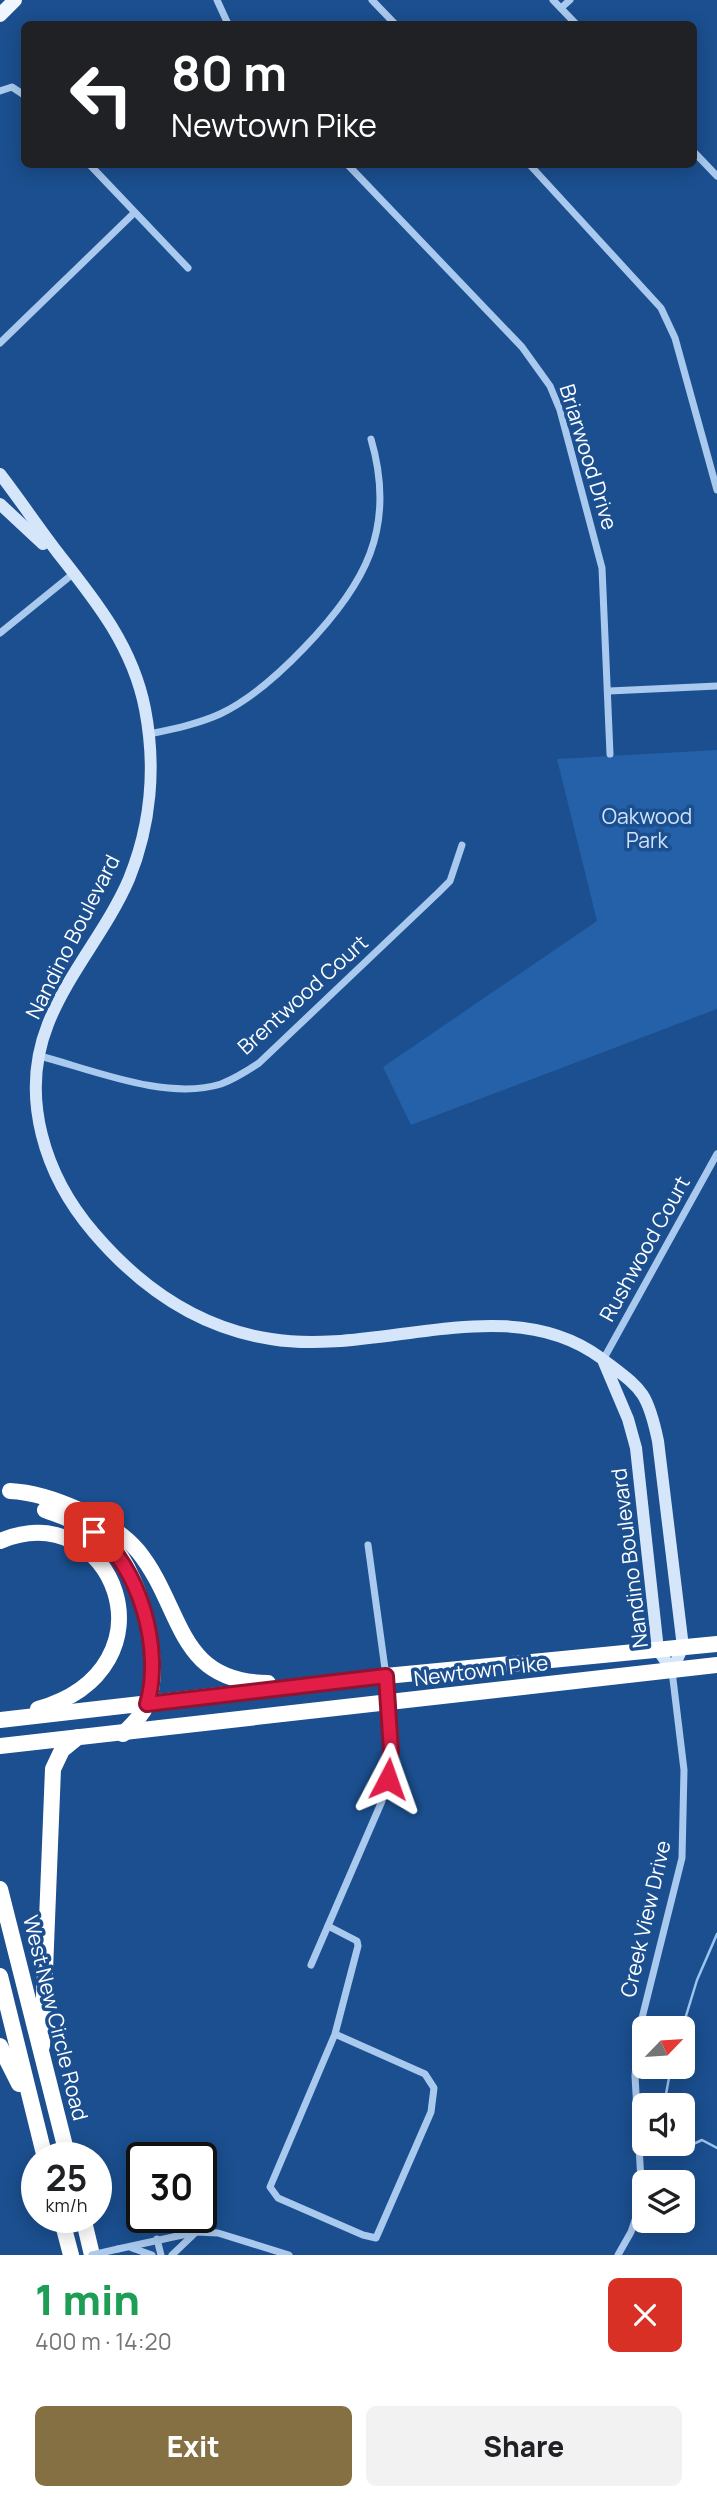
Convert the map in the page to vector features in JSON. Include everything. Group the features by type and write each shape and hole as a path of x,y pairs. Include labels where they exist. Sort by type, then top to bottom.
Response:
{"highway":[{"path":"5,1489 25,1492 83,1513 110,1526 130,1543 145,1562 197,1656 212,1671 249,1682 335,1683"},
{"path":"5,1489 20,1500 94,1532 111,1544 123,1559 133,1580 151,1649 153,1679 147,1704 123,1734"},
{"path":"0,1541 13,1535 38,1533 77,1544 90,1553 108,1575 114,1588 120,1619 116,1646 109,1661 86,1687 53,1704 1,1720"},
{"name":"Newtown Pike","path":"1,1720 386,1676 717,1644"},
{"name":"Newtown Pike","path":"4,1745 123,1734 717,1665"},
{"path":"42,2046 53,1769 62,1750 78,1737"},
{"name":"West New Circle Road","path":"0,1889 64,2142"},
{"name":"West New Circle Road","path":"0,1976 41,2142"},
{"path":"0,2046 32,2109"},
{"path":"65,2233 71,2255"},
{"path":"87,2233 92,2255"}],"main road":[{"path":"0,15 15,0"}],"street":[{"path":"216,0 226,21"},
{"path":"372,0 393,21"},
{"path":"553,0 573,21"},
{"path":"561,8 569,0"},
{"path":"0,91 12,87 21,94"},
{"path":"697,155 717,176"},
{"path":"93,168 188,268"},
{"name":"Briarwood Drive","path":"352,168 522,347 550,386 560,410 603,568 610,754"},
{"path":"533,168 661,307 675,338 717,490"},
{"path":"0,344 134,213"},
{"path":"149,734 206,719 243,702 291,662 348,599 370,557 380,514 381,486 370,439"},
{"name":"Nandino Boulevard","path":"0,474 33,527 101,606 131,661 149,734 150,791 136,858 118,901 49,1021 40,1056 37,1080 39,1126 61,1188 90,1229 122,1263 158,1295 178,1307 230,1329 271,1339 306,1342 494,1326 527,1327 552,1332 575,1341 603,1360 636,1384 654,1422 683,1647 672,1670 658,1650 636,1448 628,1419 603,1360"},
{"name":"Nandino Boulevard","path":"0,504 33,527"},
{"path":"0,633 74,573"},
{"path":"609,691 717,686"},
{"name":"Brentwood Court","path":"40,1056 158,1087 202,1088 238,1076 266,1057 450,881 462,845"},
{"name":"Rushwood Court","path":"603,1360 717,1154"},
{"path":"311,1965 388,1782 391,1751 386,1676 368,1545"},
{"name":"Creek View Drive","path":"618,2255 631,2232 642,2199 635,2076 639,2030 682,1858 684,1770 672,1670"},
{"path":"328,1926 357,1941 358,1946 335,2034 270,2187 278,2198 363,2235 376,2238 431,2112 434,2088 425,2074 335,2034"},
{"path":"92,2255 191,2233"},
{"path":"172,2255 196,2233"},
{"path":"217,2233 289,2255"},
{"path":"157,2239 160,2255"},
{"path":"118,2249 135,2247 152,2255"}],"green space":[{"name":"Oakwood Park","path":"717,750 717,1009 411,1125 383,1067 597,921 557,759"}],"waterway":[{"path":"686,2016 697,1980 717,1934"},
{"path":"666,2093 669,2079"},
{"path":"695,2143 702,2140 717,2148"}],"route":[{"path":"94,1532 111,1544 123,1559 141,1604 153,1670 147,1704 386,1676 391,1751 388,1779"}]}
